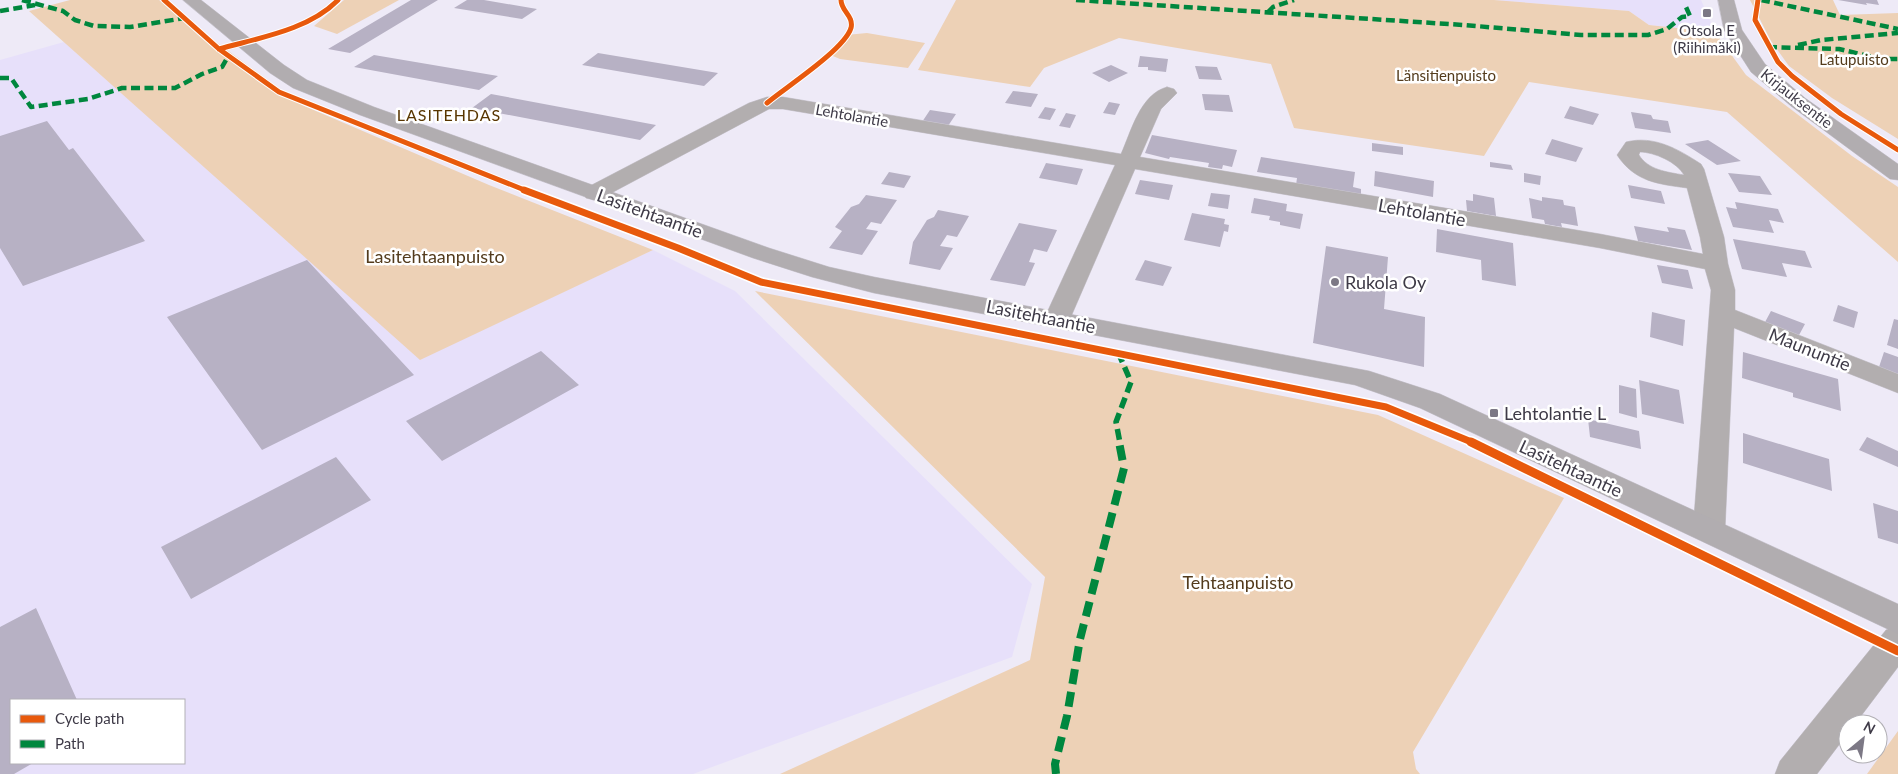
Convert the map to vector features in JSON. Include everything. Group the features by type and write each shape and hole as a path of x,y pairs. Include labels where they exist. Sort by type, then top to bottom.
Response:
{"street":[{"name":"Lasitehtaantie","path":"191,0 263,59 300,84 367,111 594,193 821,272 874,284 1359,377 1430,401 1898,620"},
{"name":"Kirjauksentie","path":"1726,0 1733,30 1758,68 1798,102 1898,174"},
{"path":"1057,319 1152,107 1167,93"},
{"name":"Lehtolantie","path":"594,193 756,107 774,103 1600,242 1716,264"},
{"path":"1697,183 1712,237 1716,264 1723,290 1709,530"},
{"name":"Maununtie","path":"1721,314 1898,384"},
{"path":"1794,774 1898,640"}],"shaded area":[{"path":"1494,0 1701,0 1715,32 1649,25 1629,11"},
{"path":"64,42 420,359 653,250 735,291 1032,584 1012,657 693,774 0,774 0,60"}],"green space":[{"name":"Lasitehtaanpuisto","path":"70,0 159,0 302,105 489,185 653,250 420,360 29,11"},
{"path":"344,0 399,0 337,34 314,26"},
{"name":"Länsitienpuisto","path":"956,0 1494,0 1629,11 1649,25 1715,32 1746,75 1852,156 1898,187 1898,262 1727,112 1529,82 1484,156 1294,128 1271,64 1119,38 1044,68 1030,87 918,70"},
{"name":"Latupuisto","path":"1750,0 1833,0 1840,15 1898,13 1898,139 1832,98 1789,66 1771,41"},
{"path":"867,33 925,43 908,68 840,59 828,54 846,35"},
{"name":"Tehtaanpuisto","path":"755,291 1378,415 1564,498 1413,752 1416,769 1420,774 780,774 1030,660 1045,577"},
{"path":"1898,731 1898,774 1867,774 1874,764 1888,764 1888,745"}],"building":[{"path":"411,0 438,0 350,53 328,49"},
{"path":"467,0 484,0 537,9 522,19 454,8"},
{"path":"1838,0 1877,0 1879,5 1866,3 1867,5"},
{"path":"598,53 718,73 704,86 582,65"},
{"path":"374,55 498,76 479,90 354,67"},
{"path":"1140,56 1168,59 1166,72 1148,70 1148,67 1138,67"},
{"path":"1111,65 1128,73 1109,82 1092,73"},
{"path":"1195,66 1217,67 1222,80 1199,79"},
{"path":"1013,91 1038,94 1031,107 1005,103"},
{"path":"491,94 656,125 640,140 472,108"},
{"path":"1202,94 1229,95 1233,112 1205,110"},
{"path":"1109,102 1120,104 1115,115 1103,113"},
{"path":"1570,106 1599,114 1593,125 1564,118"},
{"path":"1045,107 1056,109 1050,120 1038,118"},
{"path":"930,110 956,114 948,126 922,122"},
{"path":"1631,112 1651,115 1653,119 1668,121 1671,133 1635,128"},
{"path":"1066,113 1076,115 1070,128 1059,126"},
{"path":"47,121 69,150 73,148 145,241 23,286 0,248 0,136"},
{"path":"1152,135 1237,150 1232,167 1223,165 1222,169 1208,167 1209,163 1170,157 1169,159 1145,153"},
{"path":"1552,139 1583,148 1576,162 1545,154"},
{"path":"1708,140 1741,161 1717,165 1685,144"},
{"path":"1372,143 1403,147 1403,155 1372,151"},
{"path":"1261,157 1355,172 1353,187 1361,189 1361,196 1296,185 1297,178 1257,172"},
{"path":"1490,162 1511,165 1513,170 1490,167"},
{"path":"1046,163 1083,169 1077,185 1039,178"},
{"path":"1375,171 1434,181 1433,197 1374,186"},
{"path":"889,172 911,176 904,188 881,184"},
{"path":"1524,173 1541,176 1540,185 1524,182"},
{"path":"1728,173 1760,176 1772,195 1739,192"},
{"path":"1140,180 1173,185 1169,200 1135,194"},
{"path":"1628,185 1661,191 1665,204 1631,198"},
{"path":"1211,193 1230,195 1228,209 1208,206"},
{"path":"1473,194 1494,198 1496,216 1467,211 1466,200 1473,201"},
{"path":"866,195 897,200 881,224 871,222 866,229 878,231 862,255 829,248 842,231 835,227 851,207 859,204"},
{"path":"1542,197 1563,200 1564,205 1575,207 1578,226 1561,223 1562,227 1545,224 1544,220 1532,218 1529,198 1542,201"},
{"path":"1254,198 1287,204 1286,211 1303,214 1300,229 1280,225 1280,222 1269,220 1270,216 1251,213"},
{"path":"1735,202 1778,209 1784,223 1769,220 1774,233 1733,227 1726,207 1737,209"},
{"path":"938,210 969,216 957,237 947,235 940,246 953,248 940,270 909,264 913,242 927,220 934,217"},
{"path":"1192,213 1225,219 1224,224 1229,225 1228,232 1224,231 1220,247 1184,240"},
{"path":"1019,223 1057,230 1047,252 1034,249 1029,262 1035,263 1025,286 990,280"},
{"path":"1634,226 1669,232 1667,227 1685,230 1692,250 1638,241"},
{"path":"1437,229 1513,243 1516,286 1482,280 1481,260 1436,252"},
{"path":"1733,239 1805,251 1812,268 1782,263 1787,277 1742,269"},
{"path":"1326,246 1388,257 1384,309 1425,317 1424,367 1313,343"},
{"path":"307,260 414,375 262,450 167,317"},
{"path":"1145,260 1172,267 1163,286 1135,280"},
{"path":"1657,265 1688,270 1693,289 1662,283"},
{"path":"1838,305 1858,312 1854,328 1833,321"},
{"path":"1771,311 1805,324 1798,337 1764,324"},
{"path":"1652,312 1685,320 1683,346 1650,337"},
{"path":"1894,319 1898,320 1898,349 1887,345"},
{"path":"541,351 579,385 442,461 406,421"},
{"path":"1743,352 1838,379 1841,411 1793,397 1793,393 1742,378"},
{"path":"1884,352 1898,357 1898,374 1879,367"},
{"path":"1639,380 1679,390 1684,424 1642,414"},
{"path":"1619,385 1636,389 1637,418 1619,413"},
{"path":"1588,419 1639,431 1641,449 1590,437"},
{"path":"1743,433 1829,459 1832,491 1743,463"},
{"path":"1867,437 1898,451 1898,467 1859,450"},
{"path":"336,457 371,500 191,599 161,547"},
{"path":"1873,503 1898,511 1898,544 1878,538"},
{"path":"36,608 77,699 10,699 10,764 31,764 14,774 0,774 0,627"}],"marked path":[{"path":"22,0 63,11 75,20 94,26 130,27 185,18"},
{"path":"1076,0 1464,25 1581,35 1648,35 1667,29 1682,17 1690,16 1686,7"},
{"path":"1268,12 1273,7 1294,0"},
{"path":"1761,0 1898,29"},
{"path":"0,11 35,5"},
{"path":"1798,45 1821,40 1898,33"},
{"path":"1768,47 1839,49 1881,59 1898,59"},
{"path":"0,78 11,78 31,107 88,99 122,88 175,88 202,74 222,67 229,55"},
{"path":"1056,774 1055,764 1067,716 1080,639 1124,468 1116,422 1131,382 1118,352"}],"cycle path":[{"path":"164,0 219,49 279,92 505,183 678,248 761,282 1386,407 1458,435 1898,651"},
{"path":"219,49 301,24 330,8 338,0"},
{"path":"767,103 824,58 851,29 851,19 841,4 841,0"},
{"path":"1758,0 1755,20 1778,62 1792,76 1841,114 1898,150"}],"place":[{"name":"Otsola E (Riihimäki)","path":"1707,13"},
{"name":"Rukola Oy","path":"1335,282"},
{"name":"Lehtolantie L","path":"1494,413"}],"district":[{"name":"LASITEHDAS","path":"449,114"}]}
